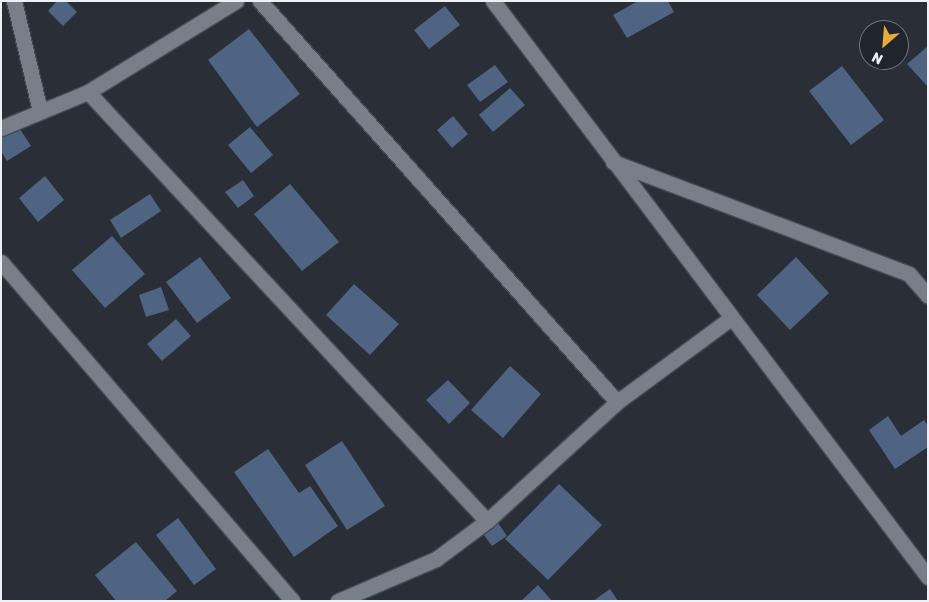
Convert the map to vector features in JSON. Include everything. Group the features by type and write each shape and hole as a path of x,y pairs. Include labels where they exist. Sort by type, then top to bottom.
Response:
{"street":[{"path":"14,1 40,111"},
{"path":"1,128 88,92 236,1"},
{"path":"260,1 617,402"},
{"path":"492,1 730,318 928,577"},
{"path":"88,92 487,521"},
{"path":"613,162 908,274 928,296"},
{"path":"1,262 293,601"},
{"path":"338,601 374,593 436,559 487,521 617,402 730,318"}],"building":[{"path":"57,1 66,1 77,12 63,26 48,11"},
{"path":"638,1 668,1 674,12 627,38 613,15"},
{"path":"445,6 460,25 429,49 414,30"},
{"path":"249,29 300,94 257,127 208,60"},
{"path":"928,46 928,87 909,66 909,62"},
{"path":"495,65 508,82 480,102 467,85"},
{"path":"842,66 884,120 851,145 809,91"},
{"path":"510,88 525,105 493,132 479,115"},
{"path":"453,116 468,134 452,148 437,130"},
{"path":"16,123 31,146 7,161 1,151 1,132"},
{"path":"250,127 273,155 251,173 228,145"},
{"path":"45,176 64,200 38,222 19,198"},
{"path":"243,180 254,196 238,208 225,192"},
{"path":"290,184 339,242 302,271 254,214"},
{"path":"150,194 161,211 121,238 110,220"},
{"path":"112,236 145,274 105,308 72,270"},
{"path":"200,257 231,298 197,323 166,282"},
{"path":"796,257 829,293 790,330 757,295"},
{"path":"354,284 399,324 370,355 326,315"},
{"path":"161,287 169,310 146,317 139,295"},
{"path":"176,319 191,336 162,361 147,344"},
{"path":"510,366 541,394 503,438 471,410"},
{"path":"448,380 470,403 449,424 426,400"},
{"path":"888,416 901,436 924,420 928,426 928,447 895,469 869,430"},
{"path":"342,441 385,506 347,530 305,465"},
{"path":"268,449 299,493 310,486 338,526 294,557 234,472"},
{"path":"559,484 602,525 548,580 505,539"},
{"path":"178,518 216,569 194,585 156,535"},
{"path":"496,520 507,536 492,546 481,531"},
{"path":"136,542 177,591 165,601 116,601 95,575"},
{"path":"538,585 552,601 521,601"},
{"path":"610,589 618,601 593,601"}]}
